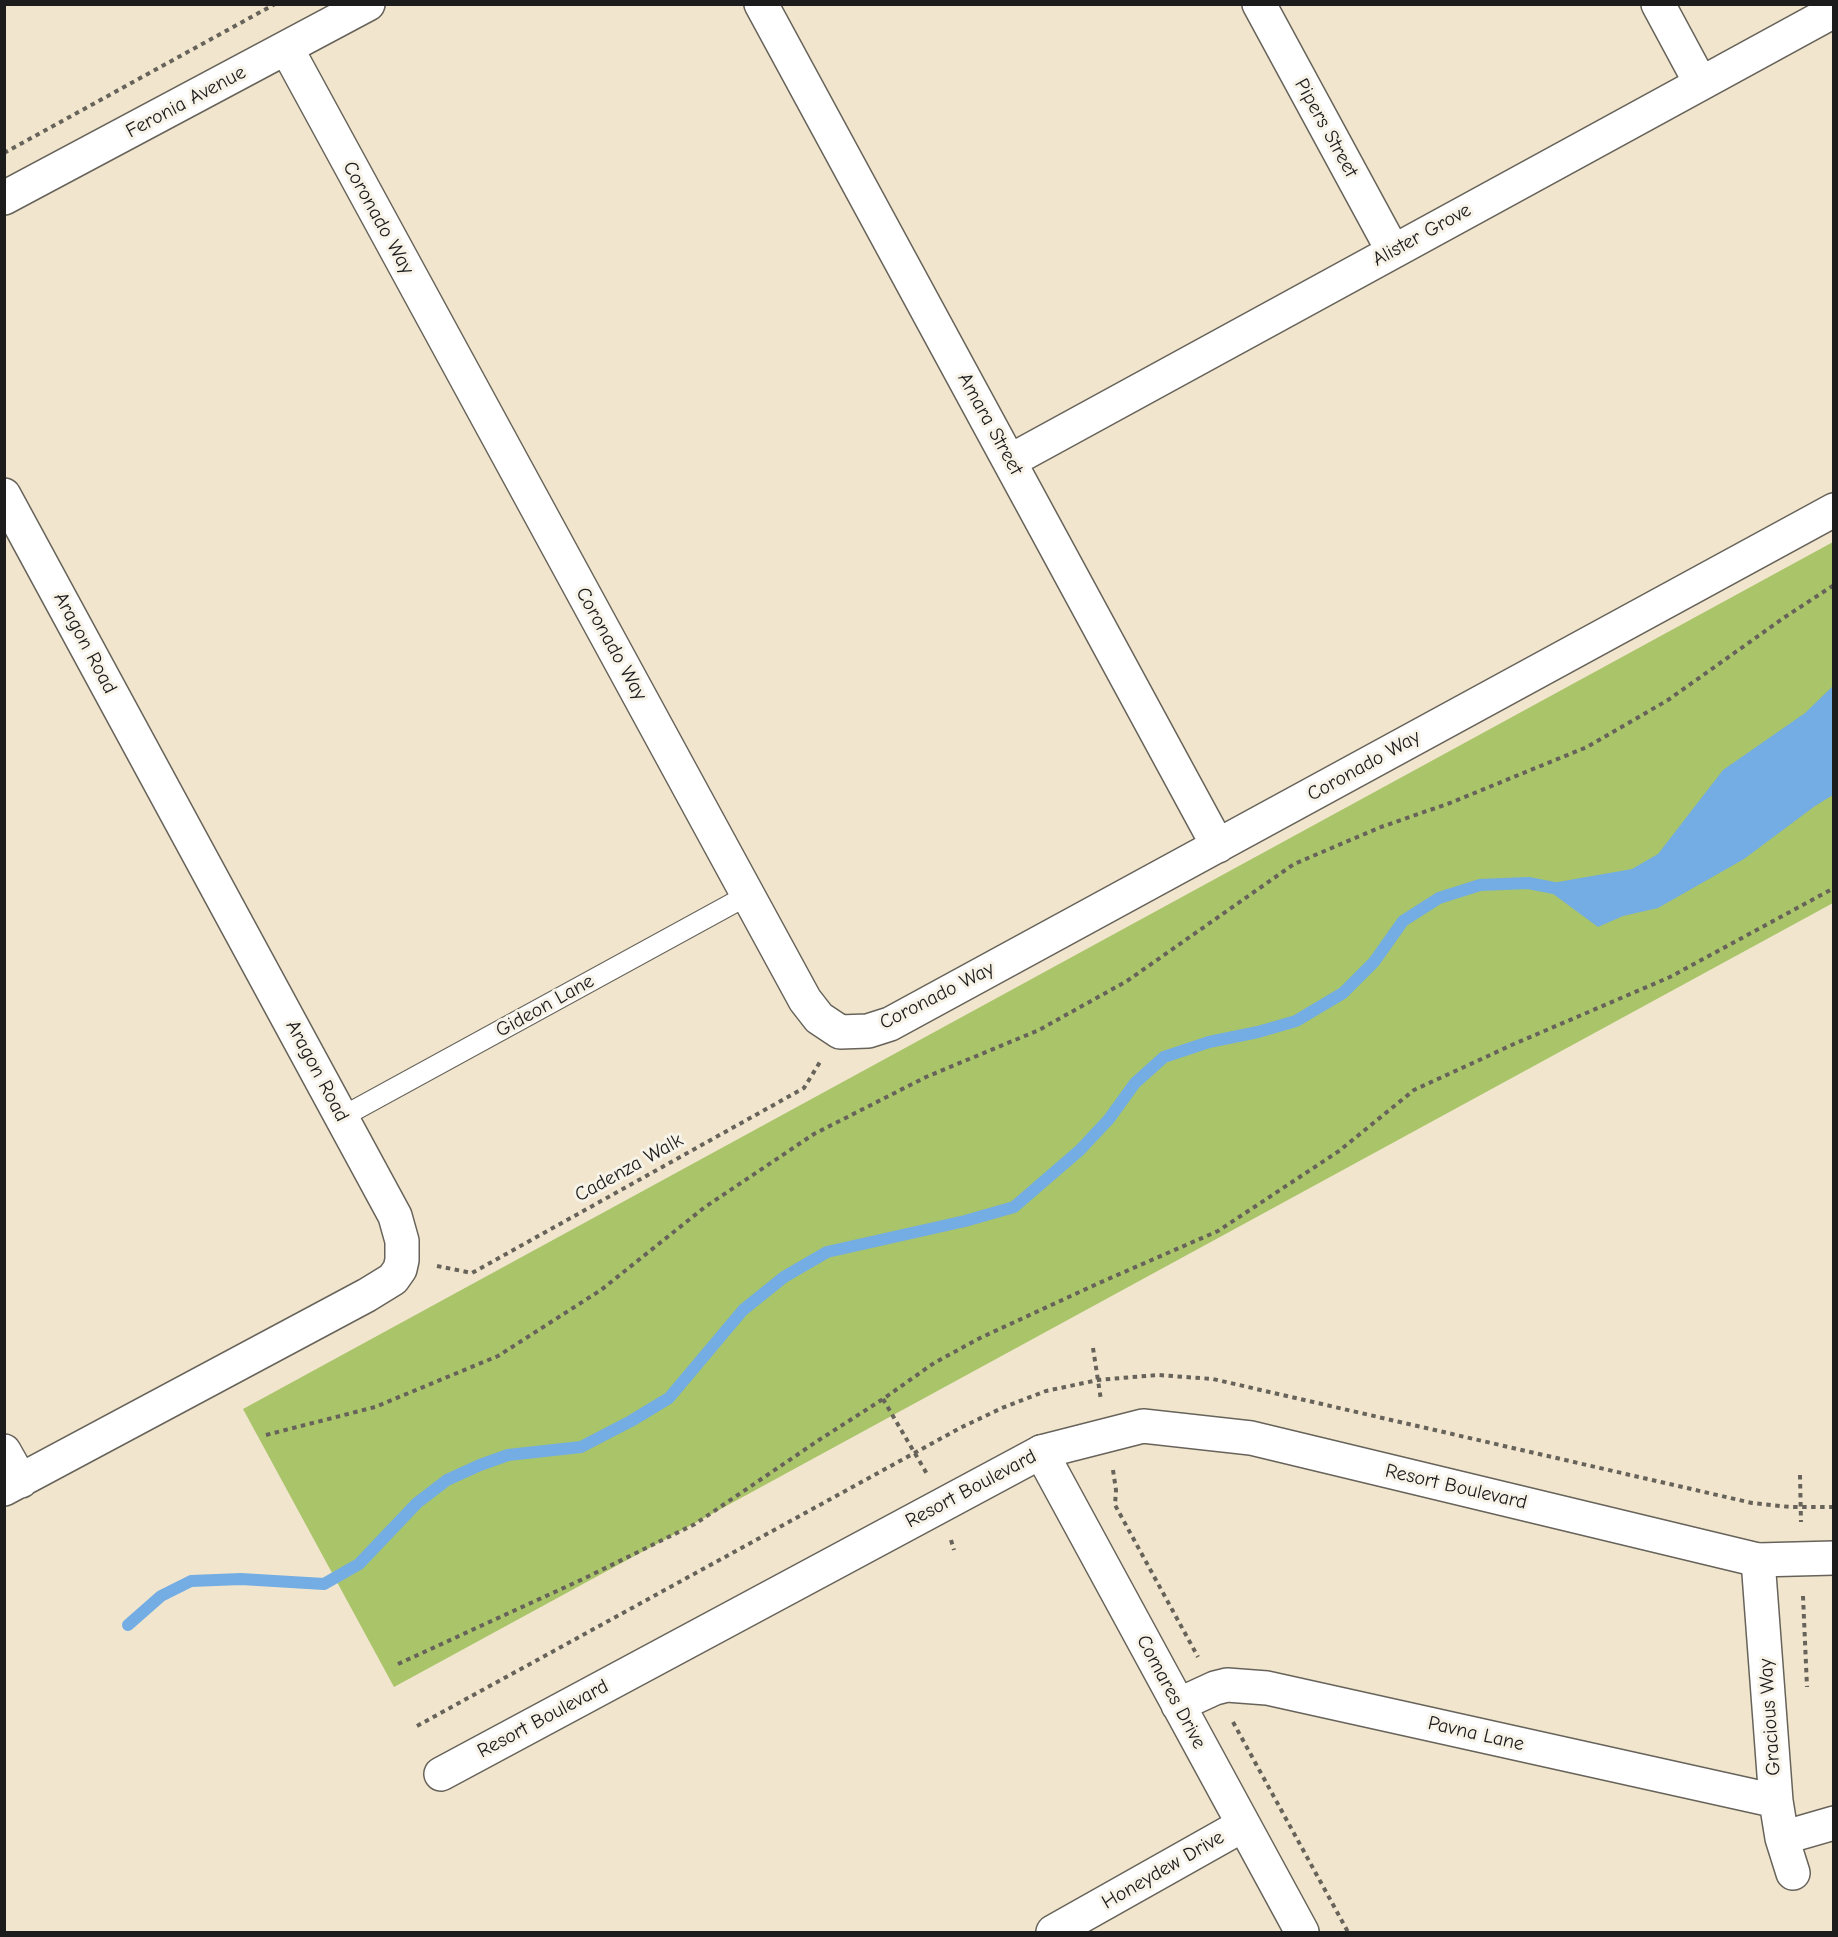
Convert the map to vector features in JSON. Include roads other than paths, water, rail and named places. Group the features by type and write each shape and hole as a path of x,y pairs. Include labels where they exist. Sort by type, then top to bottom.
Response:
{"street":[{"name":"Feronia Avenue","path":"4,198 368,4"},
{"name":"Amara Street","path":"761,4 1218,846"},
{"name":"Pipers Street","path":"1258,4 1393,251"},
{"path":"1658,4 1700,82"},
{"name":"Alister Grove","path":"1010,461 1833,11"},
{"name":"Coronado Way","path":"287,48 805,1000 819,1018 840,1032 868,1031 890,1024 1833,510"},
{"name":"Aragon Road","path":"4,495 395,1216 402,1241 400,1269 393,1279 368,1295 13,1485"},
{"name":"Resort Boulevard","path":"441,1774 1041,1452 1143,1426 1251,1438 1758,1560 1818,1559"},
{"path":"4,1451 13,1485"},
{"name":"Comares Drive","path":"1041,1452 1302,1932"},
{"name":"Gracious Way","path":"1758,1560 1776,1802 1782,1838 1793,1873"},
{"name":"Pavna Lane","path":"1178,1705 1227,1685 1268,1688 1776,1802"},
{"path":"1782,1838 1833,1823"},
{"name":"Honeydew Drive","path":"1053,1932 1243,1825"}],"lane":[{"name":"Gideon Lane","path":"342,1118 748,896"}],"water":[{"path":"1833,686 1833,795 1744,859 1658,908 1623,916 1598,927 1541,885 1632,869 1658,854 1723,770 1805,713"}],"waterway":[{"path":"128,1625 161,1596 191,1581 241,1579 324,1584 359,1564 417,1503 447,1480 508,1455 581,1447 669,1398 743,1310 784,1277 827,1252 965,1221 1014,1207 1080,1150 1109,1119 1135,1083 1164,1057 1209,1042 1296,1021 1343,993 1374,962 1403,921 1439,898 1480,885 1528,883 1554,888"}]}
